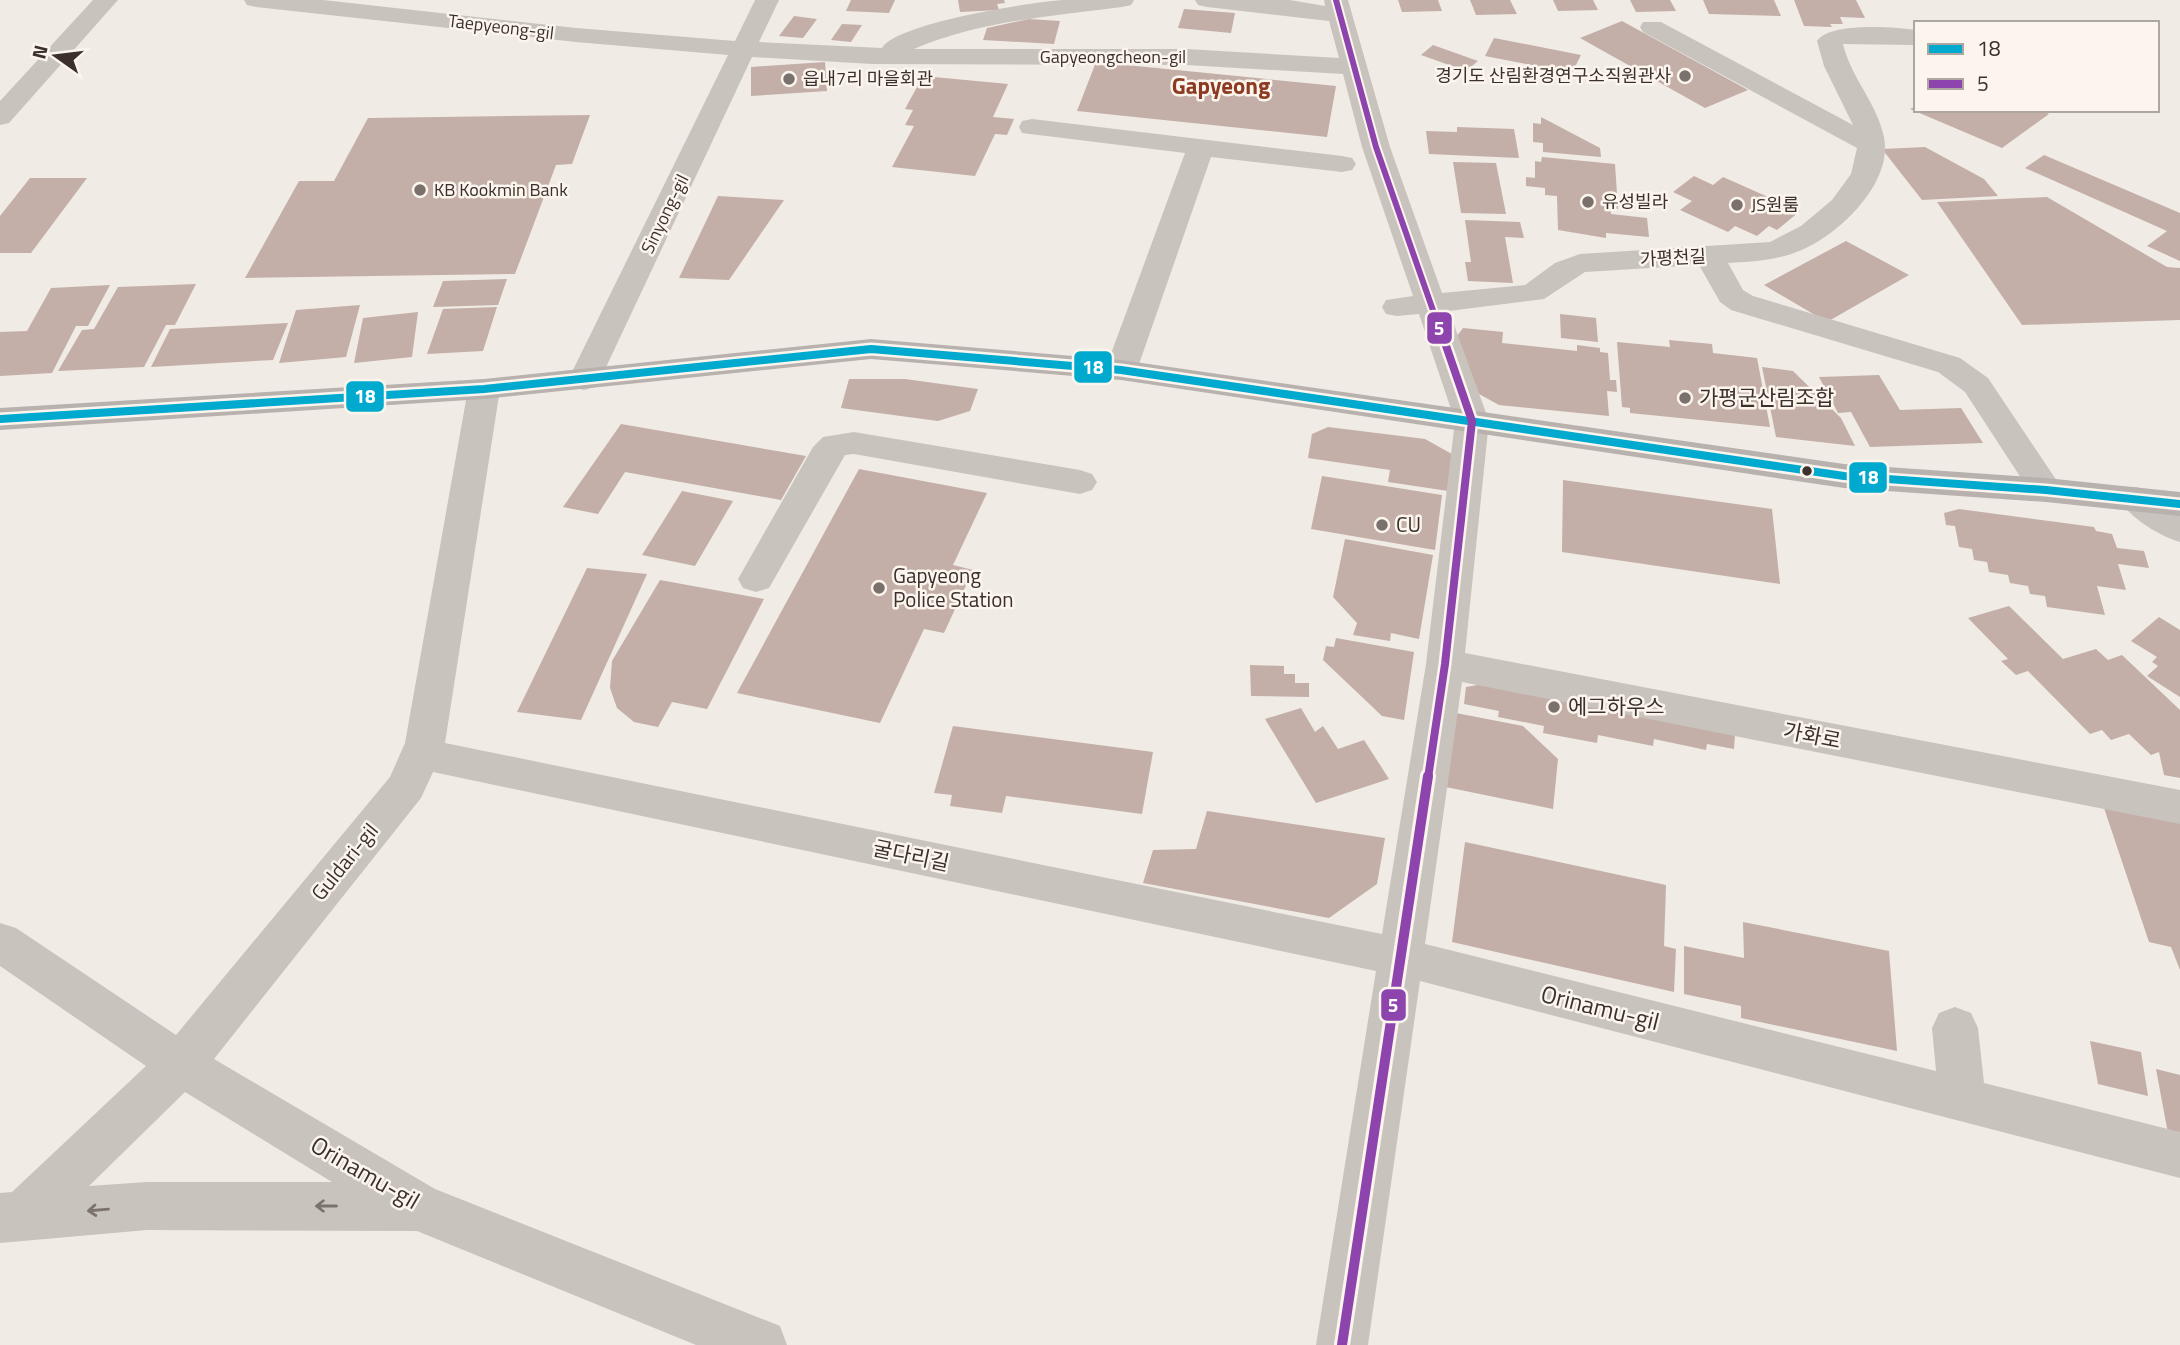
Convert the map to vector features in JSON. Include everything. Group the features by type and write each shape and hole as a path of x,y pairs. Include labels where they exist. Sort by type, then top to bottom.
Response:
{"main road":[{"path":"0,419 484,389 584,380 809,352 871,349 947,353 1121,370 1844,476 2046,490 2180,504"}],"street":[{"path":"0,117 106,0"},
{"name":"Taepyeong-gil","path":"256,0 576,35 746,48"},
{"name":"Sinyong-gil","path":"584,380 767,0"},
{"path":"746,48 872,56 958,24 1038,8 1122,0"},
{"path":"1207,0 1338,8 1376,147 1472,421 1445,664 1342,1345"},
{"path":"1653,27 1871,145"},
{"name":"가평천길","path":"1397,307 1532,293 1566,269 1580,263 1782,248 1802,238 1838,212 1862,184 1870,160 1871,145 1865,122 1830,41 1841,36 1913,37"},
{"name":"Gapyeongcheon-gil","path":"872,56 1186,57 1354,67"},
{"path":"1032,127 1342,164"},
{"path":"1121,370 1201,147"},
{"path":"1708,255 1731,296 1742,303 1923,357 1963,372 1977,385 2046,490"},
{"name":"Guldari-gil","path":"11,1217 181,1064 407,786 421,754 484,389"},
{"path":"755,579 825,456 835,445 854,443 1080,482"},
{"path":"2136,499 2180,530"},
{"name":"가화로","path":"1445,664 2180,807"},
{"name":"굴다리길","path":"421,754 1401,957"},
{"name":"Orinamu-gil","path":"0,942 181,1064 418,1206 761,1345"},
{"name":"Orinamu-gil","path":"1401,957 2180,1155"},
{"path":"1955,1028 1962,1100"},
{"path":"11,1217 147,1206 418,1206"}],"building":[{"path":"851,0 895,0 889,13 846,11"},
{"path":"958,0 1004,0 1005,3 997,4 999,10 960,12"},
{"path":"1398,0 1438,0 1442,11 1402,12"},
{"path":"1470,0 1510,0 1517,14 1476,15"},
{"path":"1553,0 1593,0 1598,10 1558,11"},
{"path":"1630,0 1670,0 1676,11 1636,12"},
{"path":"1703,0 1774,0 1781,16 1709,14"},
{"path":"1794,0 1856,0 1865,18 1840,17 1843,24 1830,24 1832,27 1804,26"},
{"path":"1184,9 1235,13 1231,33 1178,28"},
{"path":"794,16 817,19 803,38 779,36"},
{"path":"1029,19 1060,21 1054,44 983,40 987,28"},
{"name":"경기도 산림환경연구소직원관사","path":"1622,21 1748,90 1705,108 1580,38"},
{"path":"842,24 862,25 851,42 831,40"},
{"path":"1494,38 1581,55 1572,73 1485,56"},
{"path":"1433,45 1478,61 1466,71 1421,55"},
{"name":"읍내7리 마을회관","path":"825,62 827,91 751,96 751,67"},
{"path":"1096,62 1336,86 1327,137 1077,111"},
{"path":"923,76 1008,84 993,117 1014,119 1007,135 995,134 975,176 892,167 914,126 905,125 913,110 905,109"},
{"path":"1917,112 2049,114 2002,148"},
{"name":"KB Kookmin Bank","path":"590,115 572,164 556,165 515,274 245,278 299,181 334,181 368,118"},
{"path":"1541,117 1600,148 1601,157 1543,152 1543,143 1533,142 1533,123 1541,124"},
{"path":"1457,127 1514,129 1519,158 1429,154 1426,131 1457,132"},
{"path":"1925,147 1984,179 1998,196 1922,200 1882,149"},
{"path":"2044,155 2180,213 2180,261 2147,246 2167,231 2025,168"},
{"name":"유성빌라","path":"1542,157 1615,164 1618,209 1610,208 1611,214 1647,218 1649,237 1606,233 1606,238 1558,230 1557,196 1545,195 1545,188 1526,186 1526,177 1535,178 1535,161 1541,162"},
{"path":"1453,162 1496,163 1506,214 1461,213"},
{"name":"JS원룸","path":"1694,176 1713,185 1723,177 1800,211 1777,230 1769,226 1757,236 1735,226 1728,232 1680,210 1692,201 1673,192"},
{"path":"30,178 87,178 31,253 0,253 0,216"},
{"path":"718,196 784,200 729,280 679,278"},
{"path":"2047,197 2167,267 2180,268 2180,320 2022,325 1937,202"},
{"path":"1465,220 1520,222 1524,238 1505,237 1513,283 1468,281 1465,262 1471,262"},
{"path":"1846,241 1909,275 1827,322 1764,285"},
{"path":"507,279 498,305 433,307 443,281"},
{"path":"196,284 175,325 166,325 144,367 58,371 82,330 94,329 118,287"},
{"path":"110,285 88,326 76,326 52,373 0,376 0,332 27,331 51,288"},
{"path":"360,305 346,357 279,363 296,310"},
{"path":"497,307 483,351 427,354 443,309"},
{"path":"418,312 412,357 354,363 363,318"},
{"path":"1560,314 1596,318 1598,342 1561,338"},
{"path":"288,323 273,360 151,367 170,329"},
{"path":"1463,328 1503,332 1502,343 1577,351 1577,345 1600,348 1600,352 1608,353 1610,380 1616,380 1617,392 1607,391 1609,416 1499,405 1479,394 1457,336"},
{"path":"1669,340 1712,344 1713,353 1757,358 1770,427 1630,413 1630,408 1622,407 1617,342 1670,347"},
{"path":"1762,367 1793,371 1841,418 1855,446 1776,437"},
{"path":"1879,375 1900,410 1961,408 1983,443 1870,447 1851,412 1838,413 1819,377"},
{"path":"849,379 905,379 978,389 970,411 938,421 841,408"},
{"path":"621,424 806,456 781,500 625,472 598,514 563,507"},
{"path":"1328,427 1425,439 1459,458 1455,492 1388,482 1390,470 1308,458 1312,434"},
{"name":"Gapyeong Police Station","path":"859,469 987,493 953,565 973,570 944,633 924,629 880,723 737,693"},
{"path":"1322,476 1442,495 1435,550 1311,529"},
{"path":"1563,480 1772,509 1780,584 1562,552"},
{"path":"682,491 733,501 695,566 642,555"},
{"path":"1959,509 2094,527 2096,531 2112,534 2117,548 2144,551 2149,568 2118,564 2126,590 2097,586 2105,615 2047,607 2045,596 2030,594 2028,586 2010,583 2008,575 1989,572 1987,562 1974,560 1972,549 1959,547 1955,526 1946,525 1944,513"},
{"path":"1345,539 1433,555 1419,639 1391,633 1390,641 1353,635 1357,623 1333,597"},
{"path":"587,568 647,574 581,720 517,712"},
{"path":"660,580 764,599 707,709 672,702 658,727 634,722 617,708 610,688 612,661"},
{"path":"2009,606 2063,659 2096,649 2108,660 2122,655 2180,710 2180,778 2164,775 2159,752 2151,755 2129,734 2111,740 2102,730 2090,734 2028,671 2016,675 2001,661 2008,659 1968,618"},
{"path":"2159,617 2180,630 2180,697 2147,676 2158,666 2152,662 2157,657 2131,641"},
{"path":"1336,638 1414,652 1404,720 1382,716 1323,660 1326,646 1334,647"},
{"path":"1250,665 1284,666 1284,674 1295,674 1295,683 1309,683 1309,697 1251,696"},
{"path":"1483,684 1735,734 1734,749 1707,744 1706,750 1654,739 1653,746 1598,735 1597,743 1543,733 1544,726 1498,717 1499,711 1464,704 1466,687"},
{"path":"1301,708 1315,732 1323,726 1338,749 1364,740 1389,779 1316,803 1265,719"},
{"path":"1456,713 1523,726 1558,759 1553,809 1446,787"},
{"path":"953,726 1153,752 1142,814 1006,796 1002,813 950,806 952,795 934,793"},
{"path":"2102,802 2180,816 2180,970 2171,947 2149,942"},
{"path":"1207,811 1385,838 1377,884 1329,918 1143,883 1153,850 1196,849"},
{"path":"1465,842 1666,885 1664,946 1676,949 1674,992 1452,942"},
{"path":"1743,922 1889,951 1897,1051 1741,1018 1741,1006 1684,994 1684,946 1744,958"},
{"path":"2090,1041 2141,1052 2148,1096 2098,1084"},
{"path":"2156,1069 2180,1075 2180,1142 2169,1139"}],"transit line":[{"name":"5","path":"1336,0 1376,147 1472,421 1445,664 1342,1345"},
{"name":"18","path":"0,419 484,389 809,353 871,349 947,353 1121,370 1844,476 2046,490 2180,504"}],"place":[{"name":"경기도 산림환경연구소직원관사","path":"1685,76"},
{"name":"읍내7리 마을회관","path":"789,79"},
{"name":"KB Kookmin Bank","path":"420,190"},
{"name":"유성빌라","path":"1588,202"},
{"name":"JS원룸","path":"1737,205"},
{"name":"가평군산림조합","path":"1685,398"},
{"name":"CU","path":"1382,525"},
{"name":"Gapyeong Police Station","path":"879,588"},
{"name":"에그하우스","path":"1554,707"}],"district":[{"name":"Gapyeong","path":"1221,86"}]}
